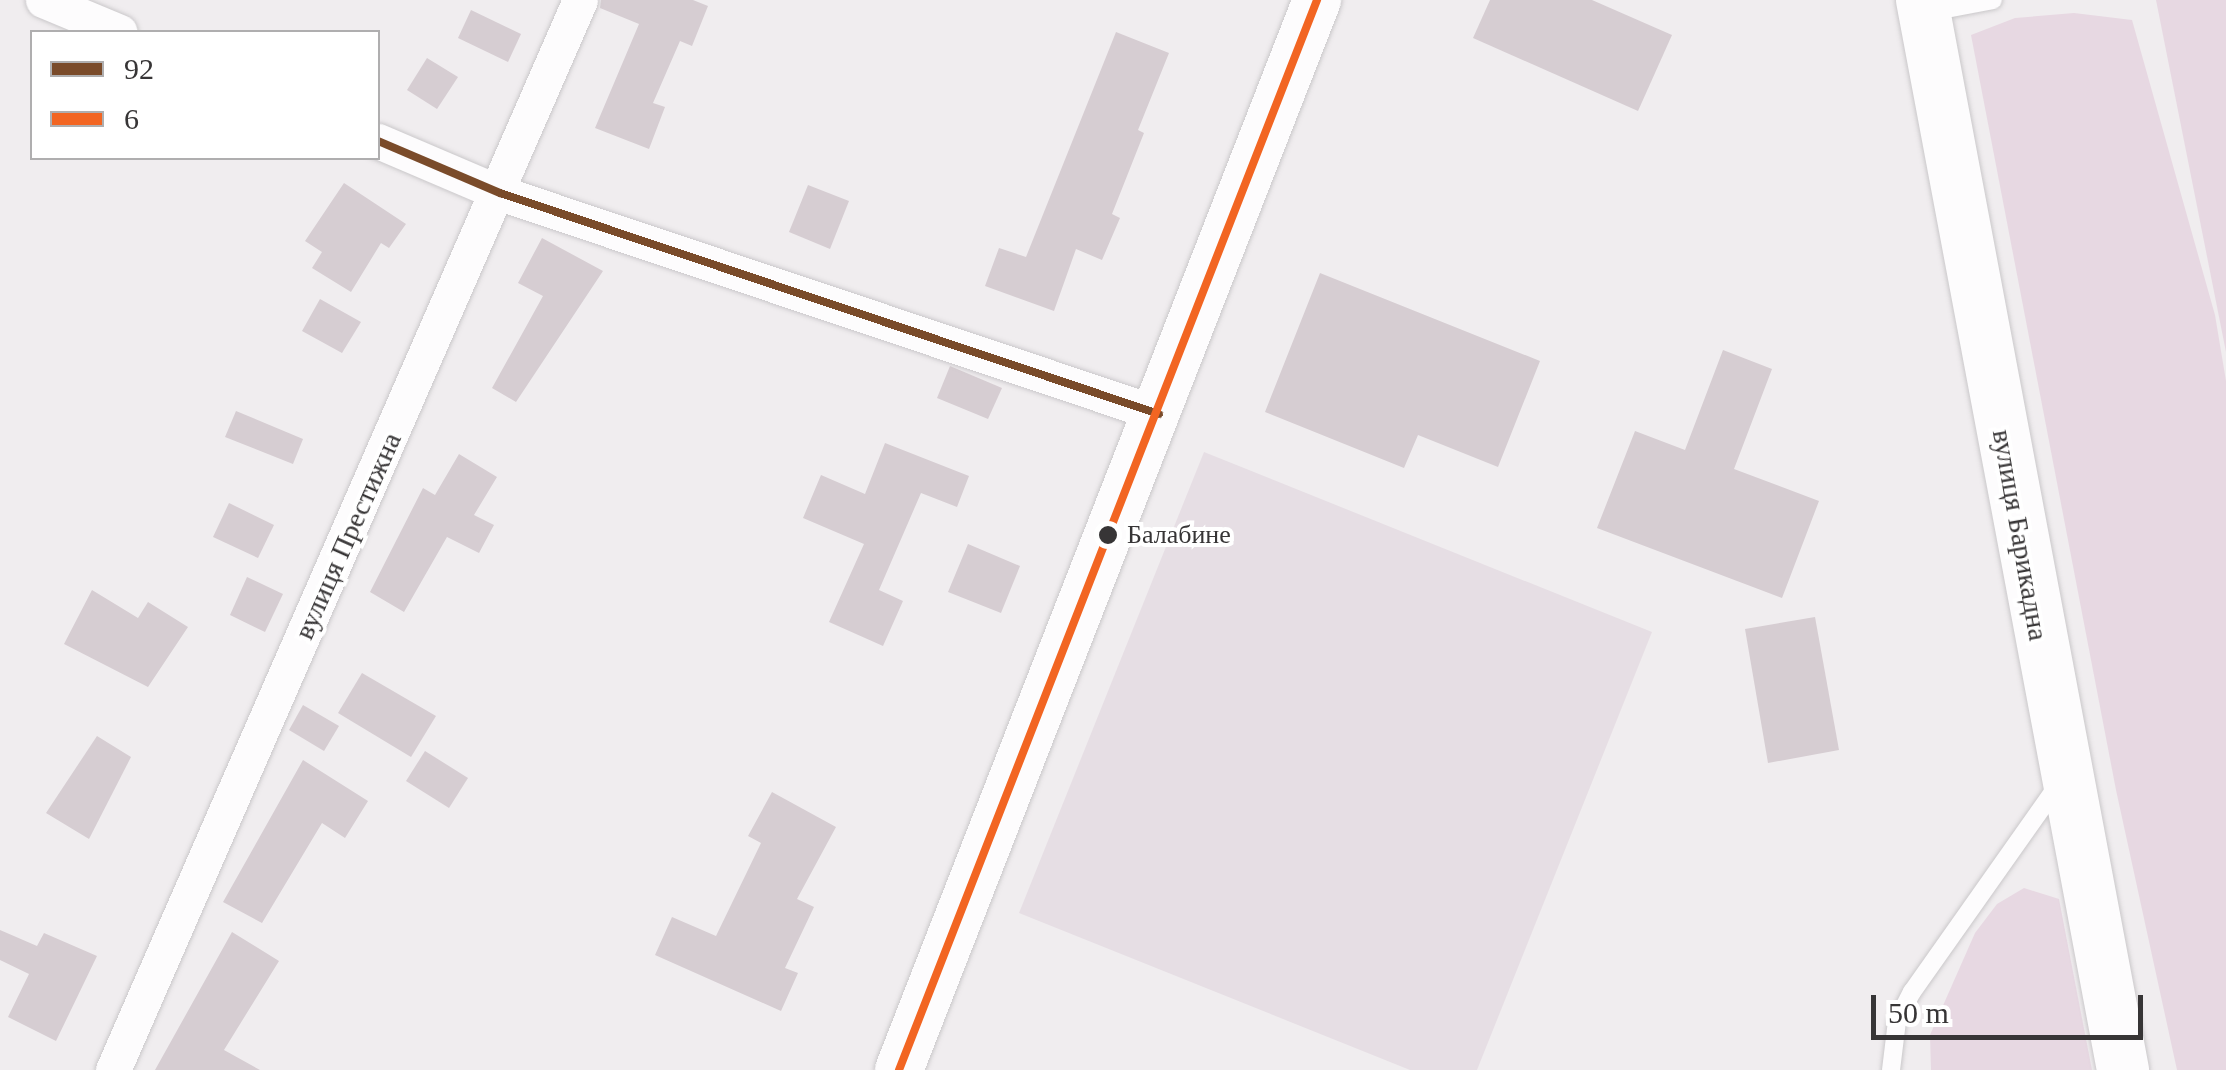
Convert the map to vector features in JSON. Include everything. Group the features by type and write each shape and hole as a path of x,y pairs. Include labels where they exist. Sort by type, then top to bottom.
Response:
{"main road":[{"name":"вулиця Барикадна","path":"1923,7 2064,776 2123,1070"}],"street":[{"path":"43,0 115,30"},
{"name":"вулиця Престижна","path":"113,1070 500,193 580,0"},
{"path":"899,1070 1318,0"},
{"path":"380,142 500,193 1159,414"}],"lane":[{"path":"1923,7 1993,0"},
{"path":"1891,1070 1897,1021 1912,992 2064,776"}],"shaded area":[{"path":"2156,0 2226,0 2226,352"},
{"path":"2074,13 2132,20 2215,315 2226,381 2226,1070 2177,1070 2116,790 1971,35 2015,18"},
{"path":"1204,452 1652,632 1477,1070 1410,1070 1019,913"},
{"path":"2024,888 2059,899 2092,1070 1931,1070 1930,1035 1975,933 1997,904"}],"building":[{"path":"601,0 693,0 708,6 692,46 680,41 653,103 665,107 649,149 595,128 639,24 600,8"},
{"path":"1490,0 1592,0 1672,35 1638,111 1473,38"},
{"path":"471,10 521,34 508,62 458,38"},
{"path":"1116,32 1169,53 1138,130 1144,133 1112,214 1120,218 1102,260 1076,249 1054,311 985,286 999,248 1026,257"},
{"path":"427,58 458,77 437,109 407,90"},
{"path":"344,183 406,224 389,248 381,243 351,292 312,268 322,252 305,241"},
{"path":"808,185 849,201 830,249 789,232"},
{"path":"542,238 603,271 516,402 492,388 543,296 518,283"},
{"path":"1320,273 1540,361 1498,467 1418,435 1404,468 1265,412"},
{"path":"320,299 361,322 342,353 302,331"},
{"path":"1723,350 1772,369 1734,469 1819,501 1782,598 1597,528 1635,431 1685,450"},
{"path":"950,366 1002,388 988,419 937,398"},
{"path":"236,411 303,439 293,464 225,437"},
{"path":"885,443 969,476 957,507 921,493 879,590 903,601 883,646 829,622 864,544 803,518 821,475 865,494"},
{"path":"459,454 497,477 474,515 494,525 479,553 447,537 404,612 370,592 423,488 435,495"},
{"path":"229,503 274,525 258,558 213,537"},
{"path":"968,544 1020,566 1001,613 948,592"},
{"path":"247,577 283,594 265,632 230,615"},
{"path":"92,590 138,618 148,602 188,627 148,687 64,644"},
{"path":"1815,617 1839,750 1768,763 1745,629"},
{"path":"362,673 436,716 411,757 338,713"},
{"path":"303,705 339,726 324,751 289,730"},
{"path":"97,736 131,757 89,839 46,813"},
{"path":"425,751 468,778 449,808 406,781"},
{"path":"303,760 368,801 345,838 322,823 262,923 223,902"},
{"path":"772,792 836,827 797,899 814,907 785,968 798,973 781,1011 655,955 672,917 716,936 761,843 748,836"},
{"path":"0,930 37,946 44,933 97,956 56,1041 8,1017 29,974 0,960"},
{"path":"232,932 279,961 224,1050 260,1070 155,1070"}],"transit line":[{"name":"6","path":"899,1070 1317,0"},
{"name":"92","path":"380,142 500,193 1159,414"}],"place":[{"name":"Балабине","path":"1108,535"}]}
